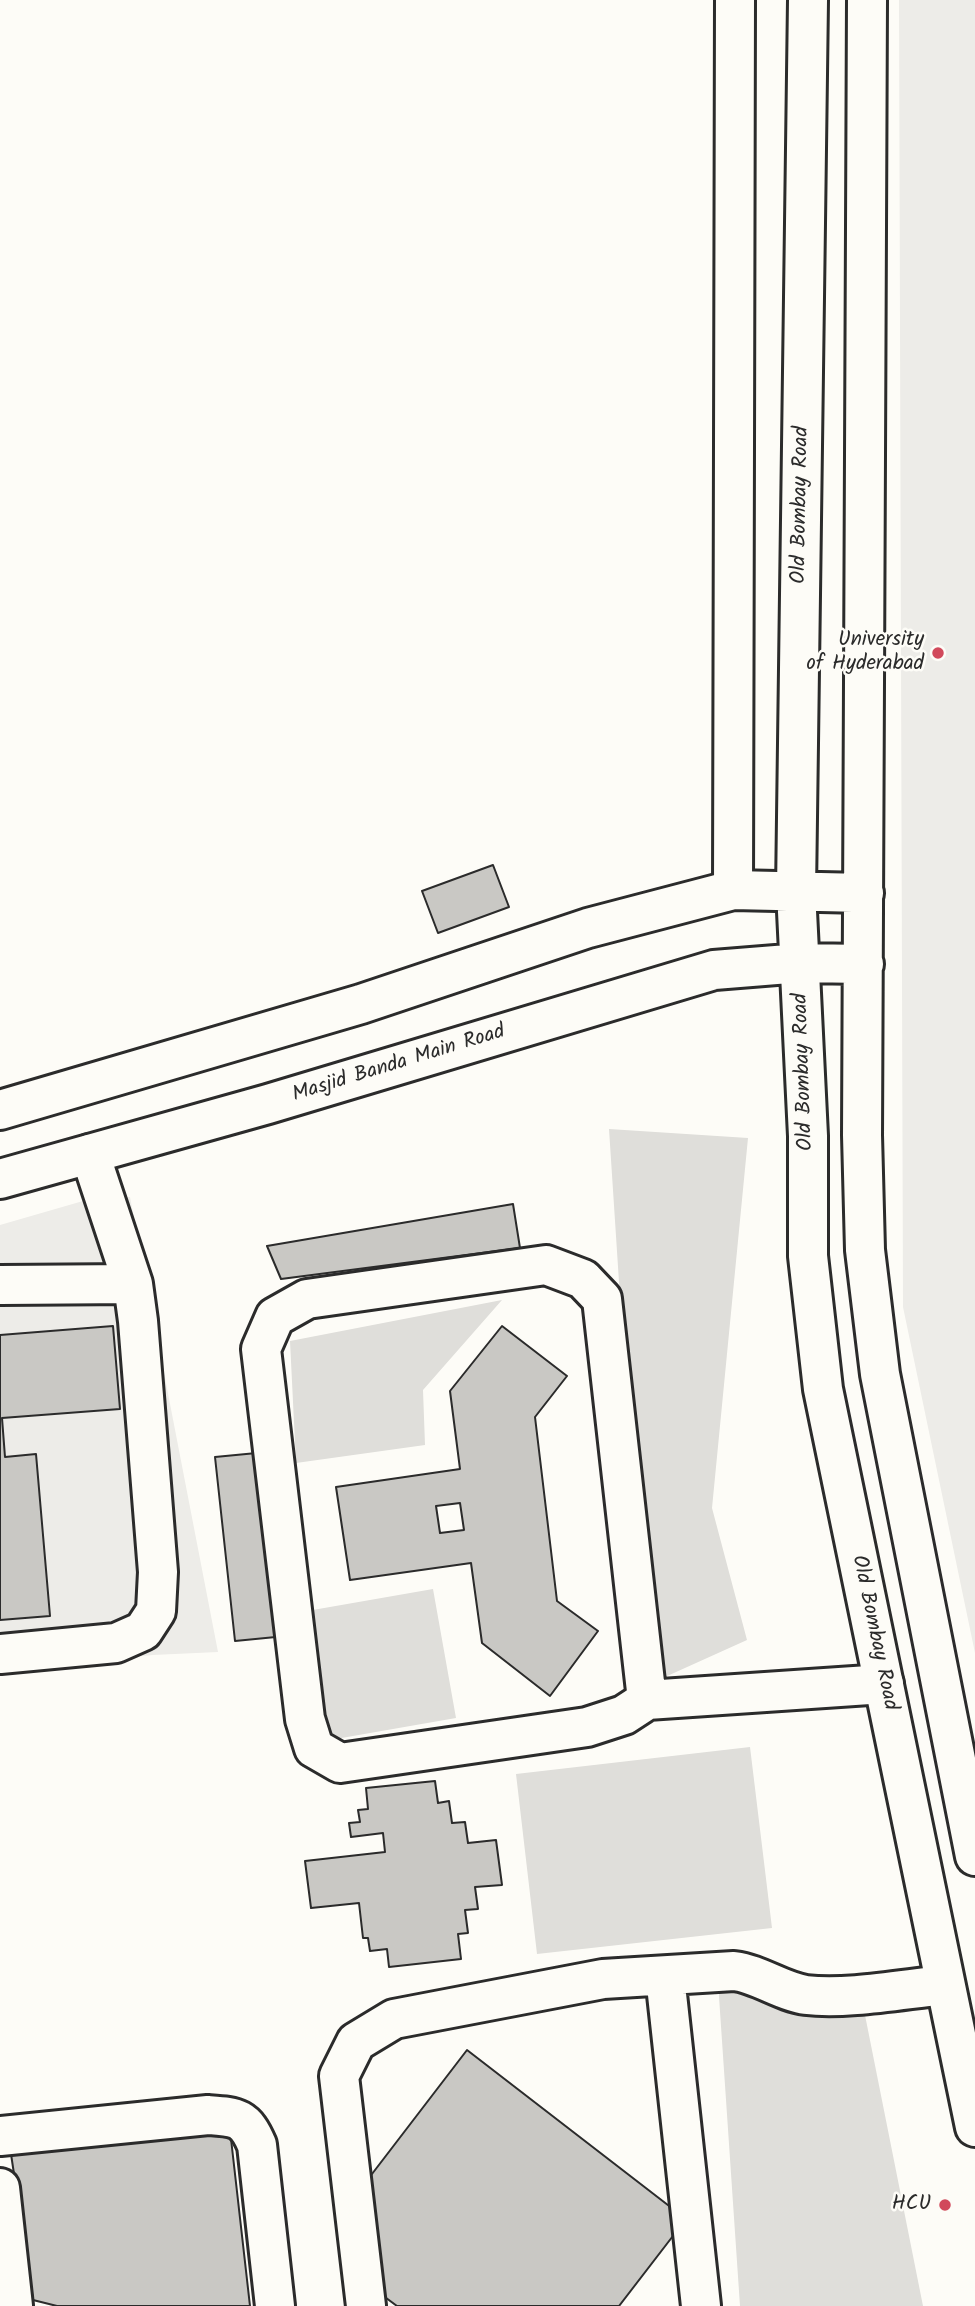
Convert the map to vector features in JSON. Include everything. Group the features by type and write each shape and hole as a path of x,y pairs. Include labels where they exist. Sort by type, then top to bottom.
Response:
{"main road":[{"path":"733,890 735,0"},
{"name":"Old Bombay Road","path":"808,0 796,891 807,1136 808,1256 821,1376 975,2127"},
{"path":"867,0 862,1135 866,1250 878,1360 975,1857"},
{"path":"0,1110 361,1004 588,928 733,890 864,893"},
{"name":"Masjid Banda Main Road","path":"0,1178 281,1100 714,970 801,962 864,964"},
{"path":"0,1654 116,1643 143,1631 156,1611 158,1572 133,1283 90,1154"},
{"path":"647,1700 602,1300 583,1279 546,1265 307,1299 275,1317 261,1349 305,1719 314,1748 340,1763 587,1727 624,1715 647,1700 884,1684"},
{"path":"0,1284 133,1283"},
{"path":"366,2306 339,2076 356,2042 394,2019 603,1979 734,1970 747,1972 803,1994 863,1993 945,1985"},
{"path":"666,1976 701,2306"},
{"path":"0,2136 208,2115 235,2117 250,2129 257,2145 275,2306"},
{"path":"0,2188 13,2306"}],"shaded area":[{"name":"University of Hyderabad","path":"899,0 975,0 975,1653 903,1307"},
{"path":"609,1129 748,1138 712,1508 747,1640 665,1677 629,1435"},
{"path":"130,1197 218,1652 153,1655 0,1670 0,1225 83,1201"},
{"path":"502,1300 423,1390 425,1445 296,1463 290,1341"},
{"path":"433,1589 456,1718 330,1740 307,1611"},
{"path":"750,1747 772,1928 537,1954 516,1774"},
{"path":"718,1982 859,1985 923,2306 740,2306"}],"building":[{"path":"493,865 509,907 438,933 422,891"},
{"path":"513,1204 520,1248 281,1279 267,1246"},
{"path":"113,1326 120,1409 2,1418 5,1457 36,1454 50,1616 0,1620 0,1335"},
{"path":"502,1326 567,1376 535,1417 557,1601 598,1631 550,1696 482,1643 471,1563 350,1580 336,1487 460,1469 450,1391","holes":["460,1503 464,1530 440,1533 436,1506"]},
{"path":"267,1452 286,1636 235,1641 215,1457"},
{"path":"435,1781 438,1803 449,1801 452,1823 465,1822 468,1843 496,1840 502,1885 475,1887 478,1909 465,1910 468,1933 458,1934 461,1959 389,1967 387,1949 370,1951 368,1938 363,1938 359,1903 311,1908 305,1861 385,1852 383,1833 351,1837 349,1823 360,1822 358,1810 368,1809 366,1788"},
{"path":"467,2050 686,2219 619,2306 397,2306 374,2289 362,2187"},
{"path":"230,2130 250,2306 57,2306 33,2300 11,2154"}],"place":[{"name":"University of Hyderabad","path":"938,653"},
{"name":"HCU","path":"945,2205"}]}
